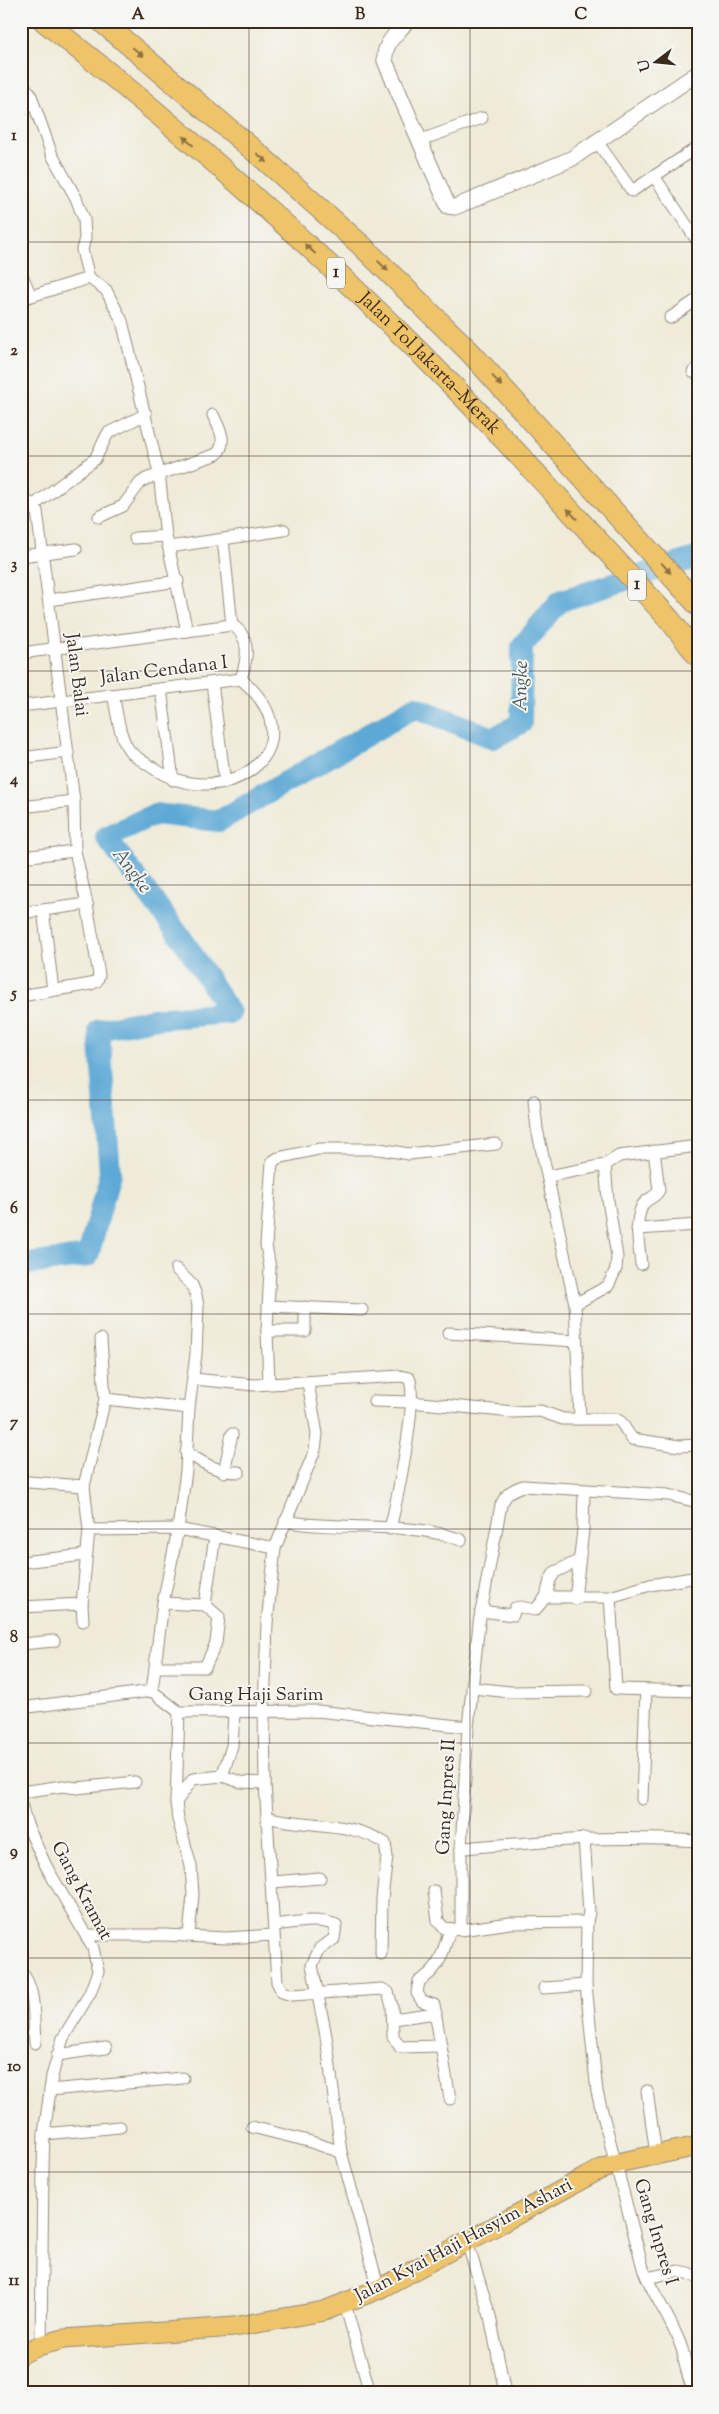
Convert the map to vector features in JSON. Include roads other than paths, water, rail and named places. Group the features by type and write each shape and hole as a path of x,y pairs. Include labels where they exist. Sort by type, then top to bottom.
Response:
{"highway":[{"name":"Jalan Tol Jakarta–Merak","path":"44,21 132,91 331,268 445,378 670,620 698,656"},
{"name":"Jalan Tol Jakarta–Merak","path":"100,21 264,159 361,245 471,353 693,599"}],"main road":[{"name":"Jalan Kyai Haji Hasyim Ashari","path":"21,2354 41,2345 87,2336 234,2327 293,2318 345,2304 379,2289 599,2170 656,2154 698,2146"}],"street":[{"path":"407,21 388,43 384,52 385,60 448,206 455,207 544,173 571,159 598,143 698,73"},
{"path":"21,83 30,93 52,155 76,198 84,219 85,238 82,250 89,278 106,290 122,321 160,473 166,536 178,581 188,631"},
{"path":"421,140 482,118"},
{"path":"598,143 632,191 698,147"},
{"path":"654,176 698,242"},
{"path":"21,273 28,297 89,278"},
{"path":"670,318 698,299"},
{"path":"21,503 28,502 34,505 95,458 108,432 146,414"},
{"path":"99,517 123,506 140,483 160,473 217,454 223,443 214,415"},
{"name":"Jalan Balai","path":"34,505 38,511 74,801 75,851 88,904 99,976 97,981 53,990"},
{"path":"169,548 284,530"},
{"path":"135,538 166,536"},
{"path":"223,539 232,625"},
{"path":"21,556 76,548"},
{"path":"49,600 178,581"},
{"path":"21,653 232,625 240,630 246,649 241,679 255,691 266,706 271,726 271,746 253,771 225,783 190,784 173,780 156,770 128,748 113,695"},
{"name":"Jalan Cendana I","path":"21,706 241,679"},
{"path":"212,683 225,783"},
{"path":"161,689 173,780"},
{"path":"21,758 68,752"},
{"path":"21,807 74,801"},
{"path":"21,857 75,851"},
{"path":"21,913 88,904"},
{"path":"21,996 53,990 44,910"},
{"path":"534,1101 537,1129 549,1176 575,1304 580,1419"},
{"path":"269,1384 266,1331 270,1268 266,1245 272,1162 278,1158 319,1149 379,1149 409,1154 496,1144"},
{"path":"549,1176 605,1165 619,1156 698,1146"},
{"path":"641,1264 637,1229 644,1203 657,1194 659,1190 654,1151"},
{"path":"575,1304 608,1286 616,1269 617,1256 608,1200 605,1165"},
{"path":"637,1229 698,1225"},
{"path":"21,1708 152,1691 162,1603 178,1529 189,1408 194,1379 198,1306 192,1285 176,1269"},
{"path":"268,1306 362,1310"},
{"path":"266,1331 305,1331 305,1308"},
{"path":"448,1333 576,1342"},
{"path":"83,1621 82,1604 89,1530 84,1486 105,1399 101,1339"},
{"path":"194,1379 269,1384 400,1376 409,1378 412,1383 411,1402 403,1476 390,1529"},
{"path":"308,1383 317,1434 315,1450 275,1548 267,1623 264,1712 265,1784 273,1882 273,1930 277,1982 282,1992 292,1995 382,1989 388,1992 392,2006 393,2036 400,2047 441,2046"},
{"path":"105,1399 189,1408"},
{"path":"374,1401 411,1402 513,1412 540,1411 563,1419 616,1419 621,1422 632,1439 679,1446 698,1445"},
{"path":"224,1472 232,1434"},
{"path":"186,1452 208,1467 224,1472 239,1472"},
{"path":"28,1482 84,1486"},
{"name":"Gang Inpres II","path":"436,2013 434,2005 422,2001 417,1993 419,1981 432,1974 456,1929 468,1727 481,1611 501,1506 506,1495 514,1489 523,1486 584,1492 668,1495 698,1502"},
{"path":"575,1598 583,1530 584,1492"},
{"path":"285,1521 312,1526 390,1529 446,1535 461,1540"},
{"path":"89,1530 178,1529 275,1548"},
{"path":"205,1605 215,1536"},
{"path":"21,1562 86,1555"},
{"path":"481,1611 514,1615 515,1608 535,1610 546,1597 550,1580 555,1572 578,1561"},
{"path":"546,1597 610,1597 650,1586 698,1577"},
{"path":"610,1597 616,1689 698,1691"},
{"path":"156,1667 202,1668 208,1664 218,1635 219,1617 205,1605 162,1603"},
{"path":"21,1607 82,1604"},
{"path":"21,1644 54,1641"},
{"path":"473,1688 510,1692 586,1692"},
{"path":"642,1799 646,1690"},
{"name":"Gang Haji Sarim","path":"152,1691 179,1712 317,1711 468,1727"},
{"path":"179,1712 176,1802 178,1819 191,1866 193,1895 189,1935"},
{"path":"222,1776 232,1746 234,1713"},
{"path":"176,1802 193,1779 222,1776 241,1782 265,1784"},
{"path":"21,1792 63,1786 77,1788 135,1782"},
{"name":"Gang Kramat","path":"21,1804 27,1825 46,1866 86,1935 97,1959 96,1980 63,2038 57,2055 50,2090 44,2134 41,2345"},
{"path":"267,1817 301,1824 342,1826 385,1843 387,1857 382,1898 380,1954"},
{"path":"461,1849 492,1844 584,1838 646,1838 698,1841"},
{"path":"584,1838 589,1912 587,1922 586,1985 598,2092 615,2164"},
{"path":"273,1882 320,1878"},
{"path":"434,1891 438,1921 444,1928 456,1929 510,1923 587,1922"},
{"path":"86,1935 189,1935 226,1938 273,1930 307,1921 328,1922 336,1925 334,1939 320,1948 312,1965 326,2036 341,2152 379,2289"},
{"path":"21,1972 27,1978 30,1989 35,2043"},
{"path":"544,1988 586,1985"},
{"path":"393,2019 436,2013 450,2100"},
{"path":"57,2055 106,2048"},
{"path":"50,2090 183,2078"},
{"path":"647,2090 656,2154"},
{"path":"44,2134 120,2127"},
{"path":"252,2127 308,2140 341,2152"},
{"name":"Gang Inpres I","path":"615,2164 647,2278 679,2342 692,2385 697,2393"},
{"path":"467,2242 490,2316 505,2393"},
{"path":"647,2278 678,2271 698,2278"},
{"path":"345,2304 370,2393"}],"waterway":[{"name":"Angke","path":"21,1265 88,1256 110,1173 99,1030 152,1019 230,1013 185,943 106,837 155,814 219,821 415,707 493,738 521,723 522,646 560,601 698,557"}]}
